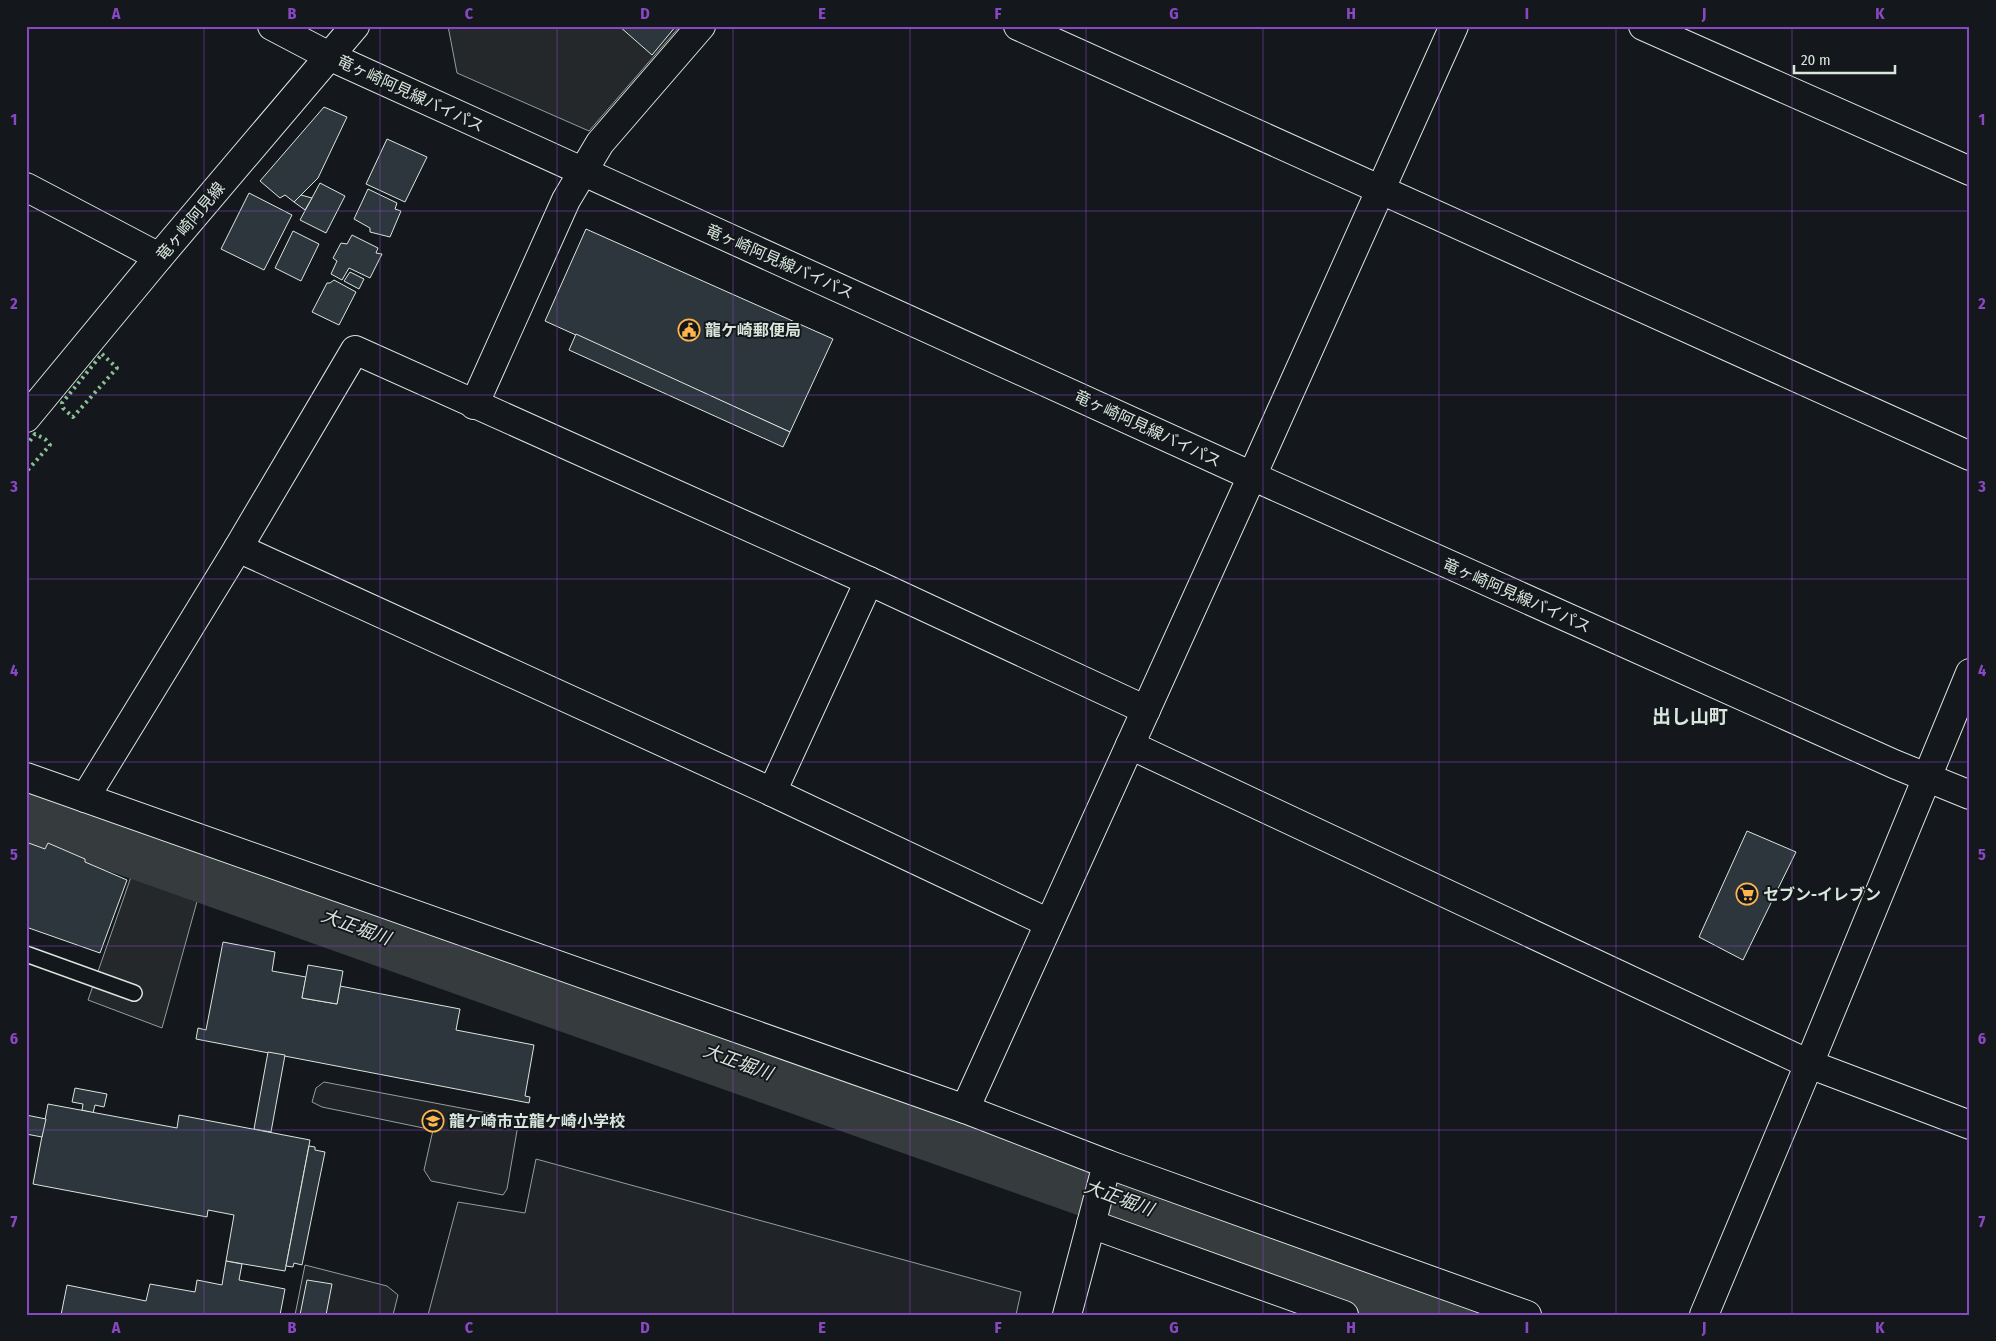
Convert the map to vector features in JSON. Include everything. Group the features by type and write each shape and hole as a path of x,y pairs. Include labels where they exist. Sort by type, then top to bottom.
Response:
{"street":[{"name":"竜ヶ崎阿見線バイパス","path":"272,26 330,56 1252,476 1926,778 1970,795"},
{"name":"竜ヶ崎阿見線","path":"26,418 159,257 355,26"},
{"path":"474,405 566,200 583,171 605,137 701,26"},
{"path":"1018,26 1970,456"},
{"path":"965,1109 1454,26"},
{"path":"1643,26 1970,171"},
{"path":"26,187 159,257"},
{"path":"85,798 238,548 355,350 868,581 1146,710"},
{"path":"238,548 772,792 1049,923"},
{"path":"772,792 868,581"},
{"path":"1704,1315 1970,673"},
{"path":"1130,745 1809,1064 1970,1125"},
{"path":"26,777 965,1109 1107,1164 1527,1315"},
{"path":"1067,1315 1107,1164"},
{"path":"1091,1224 1344,1315"}],"lane":[{"path":"26,954 134,993"}],"shaded area":[{"path":"448,26 680,26 589,131 457,73"},
{"path":"132,874 198,898 162,1028 88,1000"},
{"path":"324,1082 519,1119 507,1189 503,1195 431,1181 424,1170 433,1130 322,1107 312,1102 316,1088"},
{"path":"536,1159 1021,1292 1016,1315 428,1315 458,1202 525,1213"},
{"path":"305,1265 387,1286 398,1295 393,1315 295,1315"}],"building":[{"path":"619,26 676,26 652,55"},
{"path":"324,107 347,117 318,178 294,202 285,195 280,198 260,181"},
{"path":"387,139 427,157 405,202 366,184"},
{"path":"320,183 345,196 326,233 300,220"},
{"path":"368,189 397,203 395,209 401,211 390,237 370,232 370,228 354,219"},
{"path":"249,193 292,215 264,270 221,249"},
{"path":"301,195 312,198 305,210 294,202"},
{"path":"586,229 833,339 790,432 545,321"},
{"path":"293,231 319,244 301,281 275,268"},
{"path":"352,235 378,248 376,253 382,254 370,278 349,268 342,280 331,274 337,261 333,258 341,243 347,244"},
{"path":"350,272 364,279 359,289 344,281"},
{"path":"334,280 356,292 339,325 312,312 327,283"},
{"path":"576,334 790,432 783,447 569,350"},
{"name":"セブン-イレブン","path":"1747,831 1796,852 1743,960 1699,937"},
{"path":"26,842 45,849 48,843 85,859 85,862 127,880 100,953 26,927"},
{"path":"223,942 275,952 272,971 306,977 302,998 337,1004 340,986 460,1009 456,1030 534,1045 525,1096 530,1097 529,1103 196,1039 198,1028 206,1030"},
{"path":"308,965 343,971 337,1004 302,998"},
{"path":"268,1052 285,1055 271,1132 254,1129"},
{"path":"75,1088 107,1094 104,1107 95,1105 93,1113 82,1110 83,1104 72,1102"},
{"path":"48,1104 177,1128 179,1115 310,1140 285,1271 226,1261 234,1215 208,1210 207,1217 33,1184"},
{"path":"26,1115 46,1119 42,1137 26,1134"},
{"path":"309,1146 315,1147 315,1150 325,1152 302,1265 294,1263 293,1267 286,1266"},
{"path":"226,1261 242,1264 239,1280 285,1289 280,1315 61,1315 67,1285 146,1301 150,1284 195,1292 197,1280 222,1285"},
{"path":"307,1280 332,1284 326,1315 300,1315"}],"waterway":[{"name":"大正堀川","path":"26,814 128,846 1448,1315"}],"hedge":[{"path":"102,354 117,368 73,417 63,408 62,403 102,354"},
{"path":"26,446 35,434 45,439 50,445 26,472"}],"place":[{"name":"龍ケ崎郵便局","path":"689,330"},
{"name":"セブン-イレブン","path":"1747,894"},
{"name":"龍ケ崎市立龍ケ崎小学校","path":"433,1121"}],"district":[{"name":"出し山町","path":"1690,716"}]}
